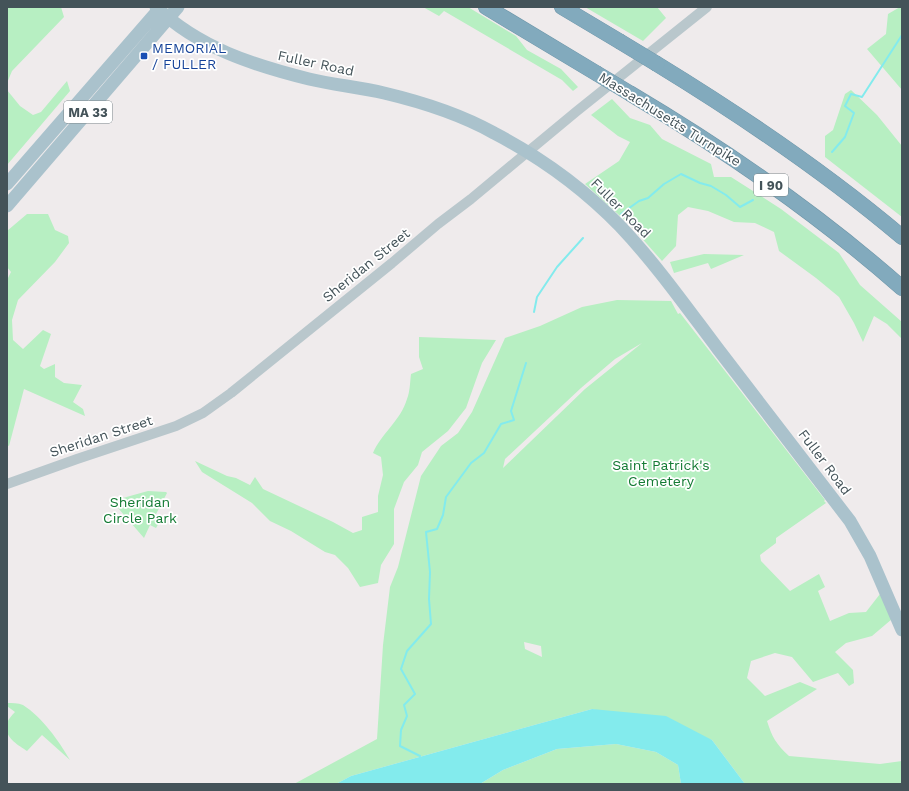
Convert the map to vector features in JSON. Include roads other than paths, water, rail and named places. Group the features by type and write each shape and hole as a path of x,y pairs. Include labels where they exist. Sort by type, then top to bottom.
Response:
{"highway":[{"name":"Massachusetts Turnpike","path":"486,7 703,138 756,174 850,244 902,288"},
{"name":"I 90","path":"562,7 708,95 772,138 902,236"}],"main road":[{"name":"MA 33","path":"7,184 161,11 178,7"},
{"name":"MA 33","path":"7,206 161,11"},
{"name":"Fuller Road","path":"161,11 185,31 210,45 249,62 309,79 383,93 440,109 494,132 527,152 568,181 607,213 635,243 669,285 854,527 870,556 902,630"}],"street":[{"name":"Sheridan Street","path":"7,484 176,426 203,413 232,393 707,7"}],"water":[{"path":"592,709 666,716 712,740 745,784 681,784 678,765 656,752 616,744 557,749 503,770 480,784 336,784 351,776"}],"waterway":[{"path":"832,152 845,137 854,113 845,106 851,94 862,97 902,35"},
{"path":"621,214 639,201 648,198 664,184 681,174 700,183 711,186 726,195 740,207 753,200"},
{"path":"534,312 537,297 557,267 583,238"},
{"path":"420,756 400,746 401,730 407,716 404,705 415,694 401,669 407,651 431,624 429,599 430,572 426,532 437,529 443,515 446,497 471,463 484,453 501,424 514,420 511,411 526,363"}],"place":[{"name":"MEMORIAL / FULLER","path":"144,56"}],"park label":[{"name":"Saint Patrick's Cemetery","path":"661,474"},
{"name":"Sheridan Circle Park","path":"140,510"}]}
